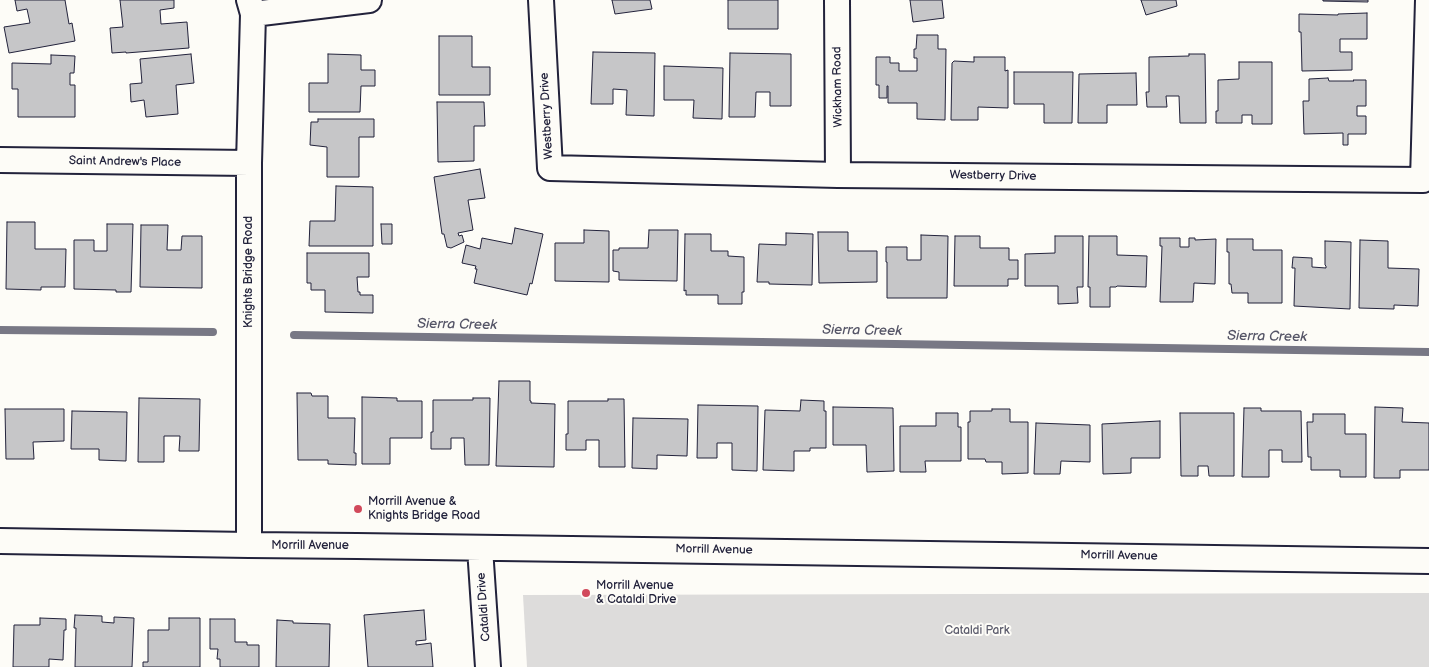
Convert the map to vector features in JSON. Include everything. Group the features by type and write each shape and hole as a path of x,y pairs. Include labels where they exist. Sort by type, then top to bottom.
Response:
{"street":[{"path":"251,7 369,0"},
{"name":"Westberry Drive","path":"541,0 550,168 838,175 1423,180 1428,0"},
{"name":"Wickham Road","path":"837,0 838,175"},
{"name":"Knights Bridge Road","path":"249,546 251,7"},
{"name":"Saint Andrew's Place","path":"0,160 249,164"},
{"name":"Morrill Avenue","path":"0,541 249,546 1429,561"},
{"name":"Cataldi Drive","path":"480,548 488,667"}],"green space":[{"name":"Cataldi Park","path":"1429,593 1429,667 527,667 523,595"}],"building":[{"path":"15,0 65,0 69,24 72,23 75,41 9,53 4,27 30,23 27,9 17,11"},
{"path":"120,0 174,0 174,8 160,10 161,24 187,22 189,48 112,53 110,28 123,27"},
{"path":"612,0 650,0 652,9 615,14"},
{"path":"728,0 778,0 778,29 728,29"},
{"path":"910,0 942,0 944,18 913,22"},
{"path":"1141,0 1176,0 1177,6 1146,15"},
{"path":"1368,0 1368,2 1323,1"},
{"path":"1367,13 1367,39 1340,39 1340,52 1352,52 1352,70 1302,71 1299,14 1338,15"},
{"path":"917,35 938,35 938,49 946,49 945,120 917,119 917,103 888,103 888,86 887,98 879,98 879,85 876,85 876,57 890,57 890,63 899,63 899,71 917,71 917,58 914,58 914,49 916,49"},
{"path":"439,36 472,36 472,67 490,67 490,95 439,95"},
{"path":"593,52 655,53 654,116 626,115 627,90 613,89 613,104 591,104"},
{"path":"730,53 791,54 791,106 770,106 770,92 756,92 755,117 729,117"},
{"path":"191,54 194,83 176,85 178,114 146,117 144,100 131,102 130,84 142,83 140,59"},
{"path":"328,54 361,55 361,70 375,70 375,86 361,86 360,112 309,112 309,83 328,83"},
{"path":"1189,54 1205,54 1206,123 1180,123 1179,96 1166,96 1167,107 1147,107 1146,92 1149,92 1149,57 1189,56"},
{"path":"51,55 75,56 74,73 70,73 70,85 75,85 75,117 18,117 18,89 12,89 12,63 51,64"},
{"path":"974,57 1005,57 1005,71 1008,70 1008,108 978,107 978,120 951,120 952,63 954,61 974,62"},
{"path":"1239,62 1272,62 1272,124 1252,124 1252,115 1242,115 1242,123 1216,123 1218,80 1239,79"},
{"path":"664,66 723,68 722,119 693,118 694,100 664,100"},
{"path":"1014,72 1073,72 1072,123 1044,123 1044,104 1014,104"},
{"path":"1136,73 1137,105 1107,105 1107,123 1078,123 1079,74"},
{"path":"1328,78 1329,81 1366,80 1366,106 1357,106 1357,116 1366,116 1366,134 1348,134 1348,145 1343,145 1343,133 1304,134 1303,101 1309,101 1309,79"},
{"path":"437,102 484,102 485,126 474,126 474,161 438,162"},
{"path":"318,119 374,119 374,137 359,137 359,177 327,177 327,147 310,145 311,122 318,122"},
{"path":"480,169 485,198 468,200 473,230 458,233 459,236 462,235 464,242 451,248 447,247 444,234 442,234 434,177"},
{"path":"336,186 373,187 373,246 309,246 310,221 335,221"},
{"path":"7,222 35,222 35,249 66,249 65,287 41,287 41,290 6,289"},
{"path":"107,224 133,224 131,292 74,289 74,240 94,240 94,251 107,251"},
{"path":"381,224 392,224 392,244 382,244"},
{"path":"141,225 168,225 167,250 181,250 182,236 202,236 202,288 140,287"},
{"path":"515,228 543,234 532,284 530,283 527,295 474,283 476,266 462,263 466,245 480,249 482,238 512,244"},
{"path":"584,230 609,231 609,282 555,281 555,243 584,243"},
{"path":"649,230 678,230 677,281 619,280 619,272 613,271 613,250 619,250 619,248 648,248"},
{"path":"818,232 848,232 848,251 877,251 877,282 819,283"},
{"path":"786,233 813,234 812,285 757,282 759,244 786,245"},
{"path":"685,234 711,234 711,251 728,251 728,256 744,257 742,304 718,304 718,295 686,295 686,290 684,291"},
{"path":"921,235 948,236 947,298 887,298 886,247 907,247 907,260 921,260"},
{"path":"955,236 980,236 980,248 1009,248 1009,260 1018,260 1018,279 1008,279 1008,286 954,286"},
{"path":"1055,236 1083,236 1083,287 1077,287 1078,303 1058,304 1058,286 1025,286 1025,254 1055,253"},
{"path":"1089,236 1117,236 1117,255 1147,256 1146,287 1110,287 1110,307 1090,307 1090,287 1088,287"},
{"path":"1160,238 1180,238 1180,247 1189,247 1189,238 1195,238 1195,240 1216,239 1215,284 1194,283 1193,302 1160,302 1162,246 1160,246"},
{"path":"1227,239 1253,239 1253,250 1282,250 1282,303 1248,303 1248,293 1232,293 1231,284 1229,284"},
{"path":"1360,240 1388,241 1388,268 1419,269 1418,306 1394,305 1394,309 1359,308"},
{"path":"1325,241 1351,242 1350,309 1294,306 1295,268 1292,268 1293,257 1312,258 1312,267 1326,268"},
{"path":"307,253 369,253 369,277 357,277 358,292 360,292 360,295 373,295 373,313 325,312 325,290 311,290 311,283 307,283"},
{"path":"499,381 530,381 531,403 555,404 554,467 496,466"},
{"path":"297,393 311,393 312,396 328,396 328,418 355,418 354,453 356,453 356,465 328,464 328,460 298,460"},
{"path":"362,397 397,398 397,401 422,401 422,438 390,438 390,464 362,464"},
{"path":"139,398 200,399 199,451 179,451 180,436 164,436 164,462 138,462"},
{"path":"473,398 490,398 489,465 465,465 464,438 451,438 451,449 431,449 433,400 473,400"},
{"path":"608,399 624,399 625,467 599,467 599,440 586,440 586,450 566,450 568,401 608,401"},
{"path":"801,400 824,401 824,411 826,411 826,448 794,451 794,471 763,470 765,410 800,411"},
{"path":"698,405 758,406 757,471 732,470 732,443 717,443 717,458 697,458"},
{"path":"833,407 893,408 894,471 867,472 866,445 833,445"},
{"path":"1375,407 1403,408 1402,422 1429,423 1429,470 1400,470 1400,478 1374,478"},
{"path":"1244,408 1261,408 1261,411 1301,411 1302,462 1282,462 1282,450 1269,450 1269,477 1242,477"},
{"path":"5,409 64,409 64,441 33,442 34,459 6,459"},
{"path":"992,409 1010,409 1010,422 1028,422 1028,473 1002,474 1002,462 968,459 968,422 970,422 970,411 992,411"},
{"path":"72,411 127,412 126,461 99,460 99,449 71,449"},
{"path":"936,413 958,413 958,427 961,427 961,461 925,461 926,472 900,472 900,426 936,426"},
{"path":"1180,413 1234,413 1234,476 1209,476 1208,466 1198,466 1198,476 1181,476"},
{"path":"1313,414 1345,414 1345,434 1366,434 1366,477 1340,477 1340,470 1311,470 1311,457 1308,457 1307,422 1313,422"},
{"path":"633,418 688,419 687,456 657,455 657,469 632,468"},
{"path":"1160,421 1160,458 1131,458 1131,473 1103,474 1102,424"},
{"path":"1036,423 1090,425 1090,462 1061,461 1060,474 1034,474"},
{"path":"424,610 426,640 416,641 416,645 431,643 433,667 368,667 364,615"},
{"path":"75,615 102,616 102,622 114,623 114,617 134,618 132,667 75,667"},
{"path":"40,618 66,619 63,660 49,659 49,667 13,667 14,625 40,625"},
{"path":"169,618 200,618 200,667 143,667 143,662 148,662 148,630 169,630"},
{"path":"210,619 235,619 235,642 259,645 259,667 220,667 220,659 217,659 218,649 210,649"},
{"path":"277,620 293,621 293,623 330,624 329,667 276,667"}],"waterway":[{"name":"Sierra Creek","path":"0,330 213,332"},
{"name":"Sierra Creek","path":"294,335 1429,352"}],"place":[{"name":"Morrill Avenue & Knights Bridge Road","path":"358,509"},
{"name":"Morrill Avenue & Cataldi Drive","path":"586,593"}]}
